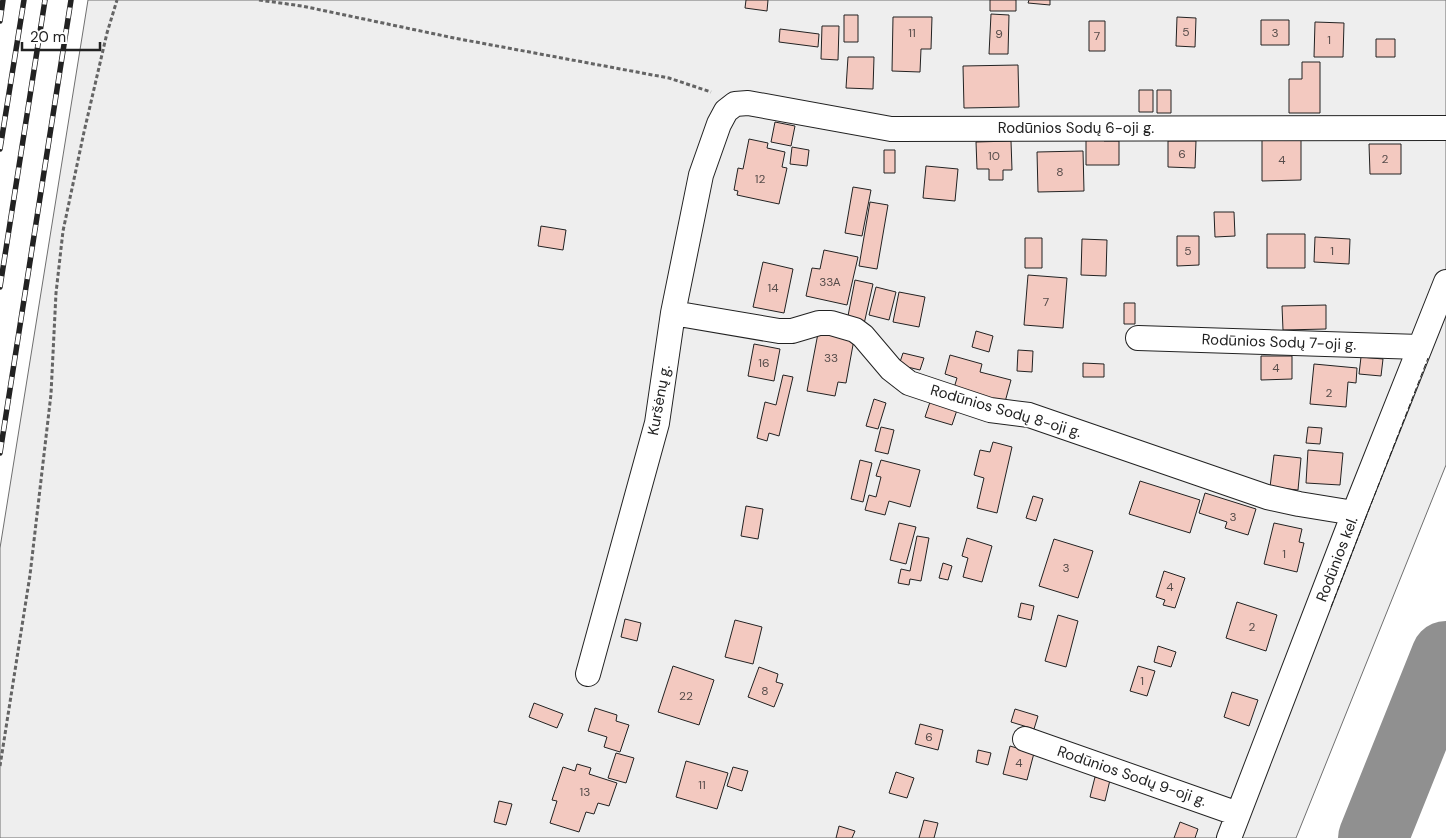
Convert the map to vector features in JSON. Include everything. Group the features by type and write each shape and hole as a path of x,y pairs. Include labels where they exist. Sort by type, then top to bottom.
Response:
{"street":[{"name":"Rodūnios Sodų 6-oji g.","path":"735,104 748,103 891,128 1446,128"},
{"name":"Kuršėnų g.","path":"588,674 657,424 673,313 701,175 719,124 726,111 735,104"},
{"name":"Rodūnios kel.","path":"1229,838 1354,513 1446,282"},
{"name":"Rodūnios Sodų 8-oji g.","path":"673,313 779,331 792,331 819,323 831,323 847,327 863,336 891,369 909,382 990,410 1029,415 1268,497 1354,513"},
{"name":"Rodūnios Sodų 7-oji g.","path":"1138,338 1420,347"},
{"name":"Rodūnios Sodų 9-oji g.","path":"1025,739 1238,814"}],"path":[{"path":"0,766 35,537 51,394 56,292 63,231 107,33 117,0"},
{"path":"259,0 302,6 454,38 669,78 724,97 735,104"}],"shaded area":[{"path":"88,0 1446,0 1446,465 1296,838 0,838 0,548"}],"building":[{"path":"746,0 768,0 767,11 745,8"},
{"path":"990,0 1016,0 1016,11 990,11"},
{"path":"1029,0 1050,0 1050,5 1028,3"},
{"path":"991,14 1009,15 1008,54 989,54"},
{"path":"844,15 858,15 858,42 844,42"},
{"path":"893,17 932,17 931,49 921,49 920,72 892,71"},
{"path":"1177,17 1196,18 1195,47 1176,46"},
{"path":"1261,20 1289,20 1289,45 1261,45"},
{"path":"1089,21 1105,21 1105,51 1089,51"},
{"path":"1315,22 1344,23 1343,57 1314,57"},
{"path":"822,26 839,26 838,60 821,59"},
{"path":"780,29 819,34 818,47 779,42"},
{"path":"1376,39 1395,39 1395,57 1376,57"},
{"path":"848,57 874,57 873,89 846,88"},
{"path":"1302,62 1320,62 1320,113 1289,113 1289,79 1302,79"},
{"path":"1018,65 1019,107 964,108 963,66"},
{"path":"1139,90 1153,90 1153,112 1139,112"},
{"path":"1157,90 1171,90 1171,113 1157,113"},
{"path":"775,122 795,126 791,146 771,142"},
{"path":"1086,138 1104,138 1104,141 1119,141 1119,165 1086,165"},
{"path":"749,139 768,143 767,148 785,152 782,167 787,168 779,204 737,195 738,191 734,190 738,168 743,169"},
{"path":"1262,139 1301,139 1301,180 1262,181"},
{"path":"1011,141 1012,170 1003,170 1003,180 989,180 989,169 977,169 976,142"},
{"path":"1168,141 1196,141 1195,168 1168,167"},
{"path":"1369,144 1401,144 1401,174 1370,174"},
{"path":"792,147 809,150 807,166 790,164"},
{"path":"884,150 895,150 895,173 884,173"},
{"path":"1083,151 1084,191 1038,192 1037,152"},
{"path":"926,166 958,169 955,201 923,198"},
{"path":"853,187 871,190 862,236 845,233"},
{"path":"870,202 888,205 877,269 859,266"},
{"path":"1214,212 1234,212 1235,236 1215,237"},
{"path":"541,226 566,230 563,250 538,246"},
{"path":"1267,234 1305,234 1305,268 1267,268"},
{"path":"1177,236 1199,236 1199,265 1177,266"},
{"path":"1315,237 1350,239 1349,264 1314,262"},
{"path":"1025,238 1042,238 1042,268 1025,268"},
{"path":"1082,239 1107,240 1106,276 1081,275"},
{"path":"824,250 858,257 847,305 806,296 812,268 820,269"},
{"path":"763,262 793,269 784,313 753,307"},
{"path":"1028,275 1067,278 1063,328 1024,325"},
{"path":"855,280 873,284 864,324 847,321"},
{"path":"876,287 896,292 889,320 869,315"},
{"path":"899,292 925,297 919,327 893,322"},
{"path":"1124,303 1135,303 1135,324 1124,324"},
{"path":"1326,305 1326,329 1283,330 1282,306"},
{"path":"819,328 855,334 846,383 838,382 835,396 807,391"},
{"path":"976,331 993,336 989,352 972,347"},
{"path":"754,344 780,349 774,381 748,376"},
{"path":"1018,350 1033,351 1032,372 1017,371"},
{"path":"903,353 924,358 920,370 899,365"},
{"path":"950,355 982,364 980,372 1011,380 1005,402 954,388 957,378 945,374"},
{"path":"1261,356 1292,356 1292,379 1261,380"},
{"path":"1361,357 1383,359 1381,376 1359,374"},
{"path":"1083,363 1104,364 1104,377 1083,377"},
{"path":"1314,364 1357,368 1356,383 1348,382 1346,407 1310,404"},
{"path":"783,375 793,377 779,436 769,433 767,441 757,438 765,402 776,405"},
{"path":"874,399 886,403 878,429 866,426"},
{"path":"930,402 957,410 952,425 925,417"},
{"path":"881,427 894,430 888,454 875,451"},
{"path":"1308,427 1322,428 1320,444 1306,443"},
{"path":"993,442 1012,447 997,513 977,508 984,478 974,475 980,450 990,452"},
{"path":"1308,450 1343,453 1340,485 1306,483"},
{"path":"1274,455 1301,458 1298,490 1270,487"},
{"path":"860,460 872,463 863,502 851,499"},
{"path":"881,460 920,470 910,507 889,501 885,515 865,510 869,495 876,497 881,477 876,476"},
{"path":"1140,481 1200,500 1190,533 1129,514"},
{"path":"1205,493 1256,509 1248,535 1225,528 1227,522 1199,513"},
{"path":"1033,496 1043,499 1036,521 1026,518"},
{"path":"746,506 763,509 758,539 741,536"},
{"path":"899,523 916,527 906,564 890,560"},
{"path":"1274,523 1302,529 1299,542 1304,543 1297,572 1264,564"},
{"path":"917,536 929,538 921,581 910,579 909,585 898,583 901,569 910,571"},
{"path":"967,538 992,546 982,582 963,577 968,558 962,556"},
{"path":"1054,539 1093,551 1078,598 1039,586"},
{"path":"943,563 952,566 948,580 939,578"},
{"path":"1164,571 1185,578 1175,608 1163,605 1165,600 1156,597"},
{"path":"1237,602 1277,615 1266,651 1226,638"},
{"path":"1021,603 1034,606 1031,620 1018,617"},
{"path":"1058,615 1078,621 1066,667 1045,661"},
{"path":"625,619 641,623 637,641 621,637"},
{"path":"735,620 762,627 753,664 725,657"},
{"path":"1158,646 1176,652 1171,667 1154,662"},
{"path":"673,666 714,680 699,725 658,712"},
{"path":"1138,666 1155,671 1147,696 1130,691"},
{"path":"759,667 778,674 776,682 783,684 774,707 748,697"},
{"path":"1232,692 1258,700 1249,726 1224,717"},
{"path":"534,703 563,714 557,728 529,717"},
{"path":"595,708 617,715 616,721 629,725 620,752 604,747 607,737 588,731"},
{"path":"1015,709 1038,716 1034,729 1011,722"},
{"path":"920,724 943,730 938,750 915,744"},
{"path":"1010,746 1034,753 1027,780 1003,774"},
{"path":"978,750 991,753 988,765 976,762"},
{"path":"616,753 634,758 626,783 608,778"},
{"path":"686,761 728,773 717,809 676,797"},
{"path":"577,764 591,768 589,774 617,783 609,806 598,803 594,814 586,812 579,832 550,823 557,801 552,800 563,767 575,771"},
{"path":"733,767 748,771 742,791 727,786"},
{"path":"896,772 914,778 907,798 889,793"},
{"path":"1095,777 1110,780 1105,801 1090,797"},
{"path":"499,801 512,804 506,825 494,822"},
{"path":"924,820 938,823 934,838 919,838"},
{"path":"1180,822 1198,829 1195,838 1174,838"},
{"path":"839,826 855,831 852,838 836,838"}],"taxiway":[{"path":"1373,838 1446,656"}],"railway":[{"path":"0,21 3,0"},
{"path":"0,149 24,0"},
{"path":"0,287 45,0"},
{"path":"0,453 71,0"}],"fence":[{"path":"1331,607 1428,358"}]}
